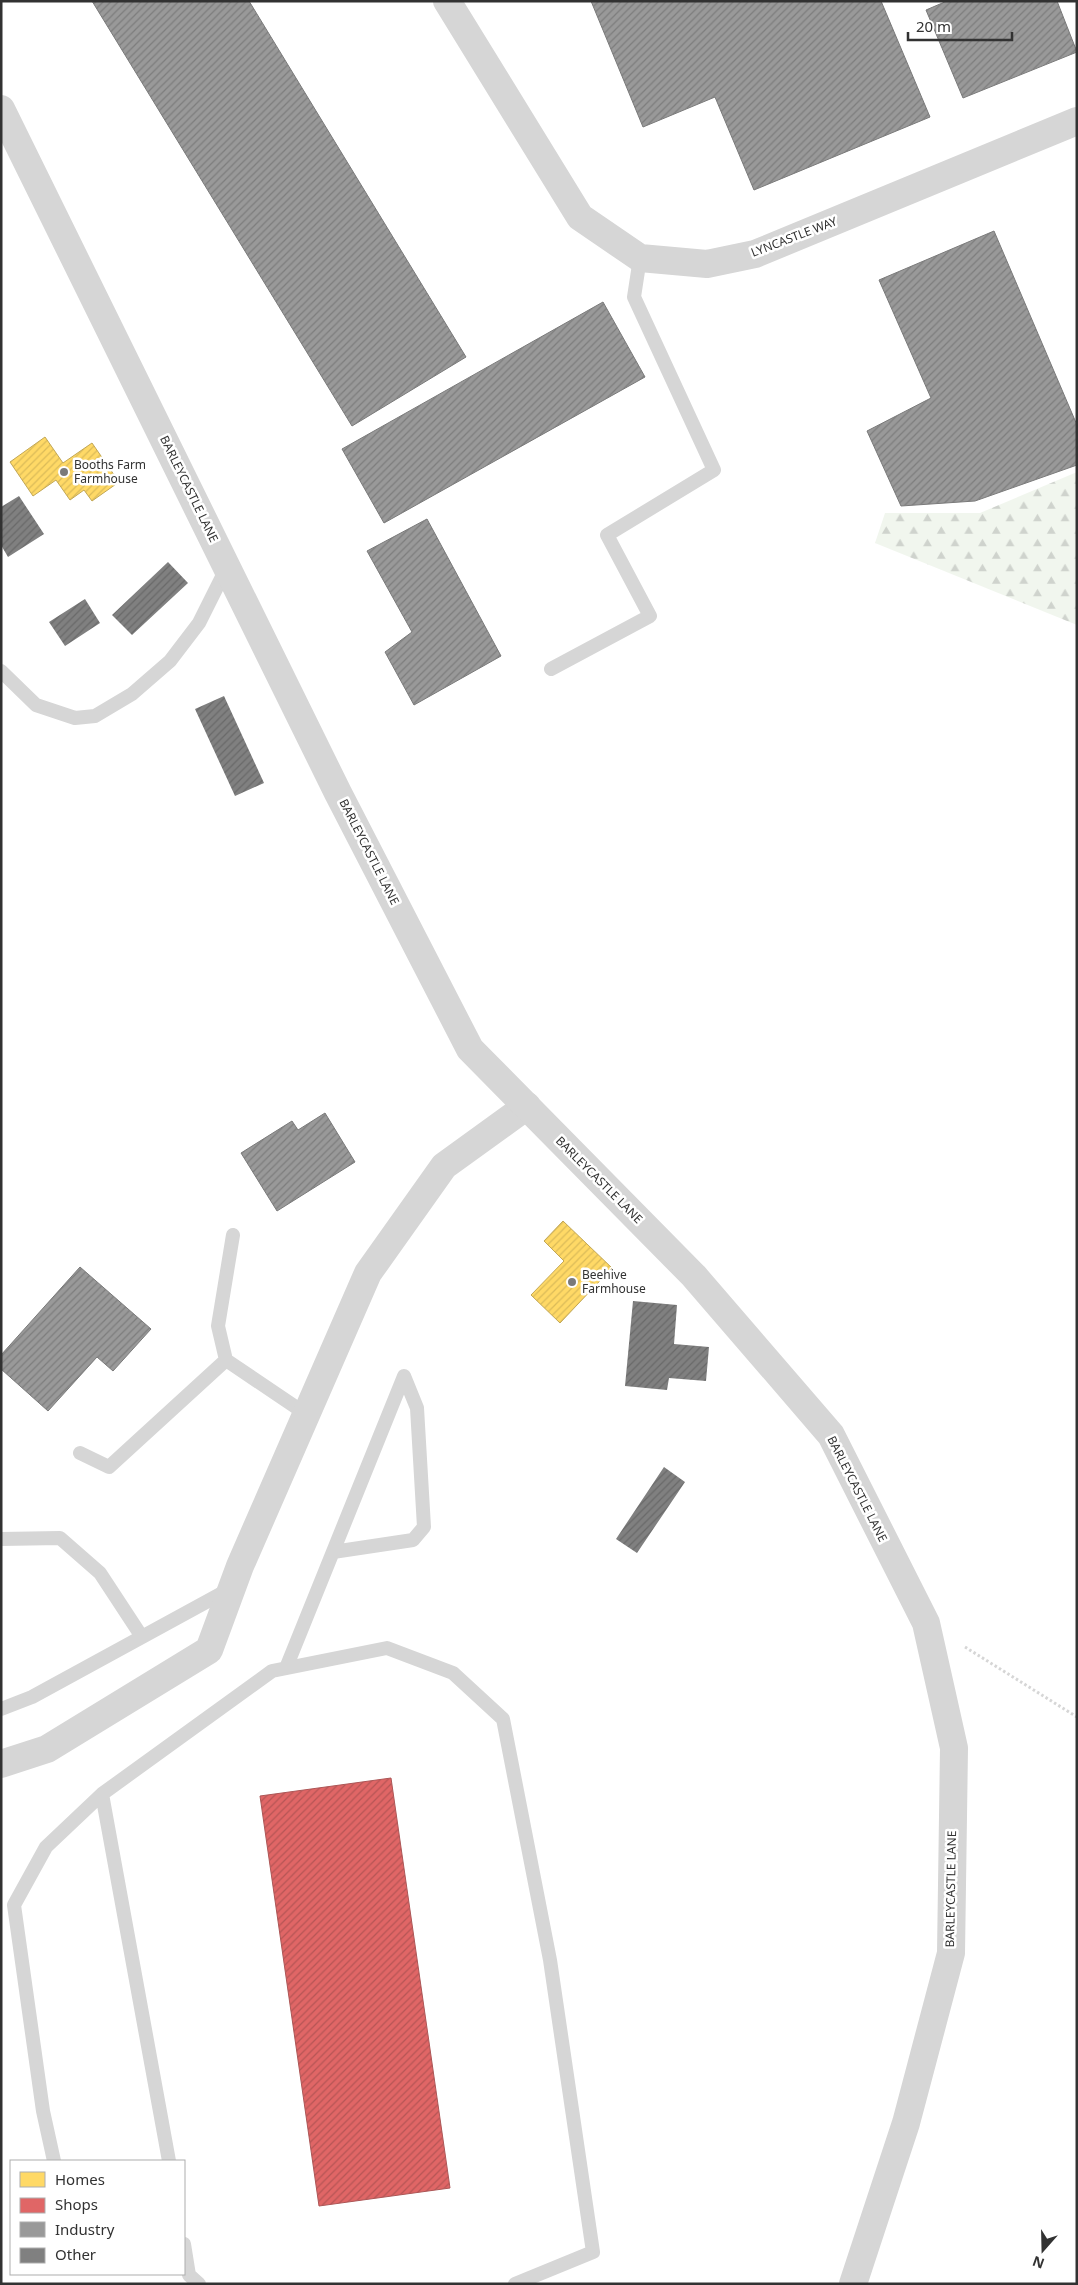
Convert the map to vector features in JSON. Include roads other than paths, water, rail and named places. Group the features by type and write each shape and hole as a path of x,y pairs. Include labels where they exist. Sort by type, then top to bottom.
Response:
{"street":[{"name":"LYNCASTLE WAY","path":"447,1 580,217 640,258 707,264 755,254 1075,127"},
{"name":"BARLEYCASTLE LANE","path":"1,109 338,792 470,1049 694,1276 831,1436 926,1623 954,1748 951,1953 906,2123 853,2284"},
{"path":"1,1764 47,1749 209,1650 231,1589 368,1273 444,1166 526,1106"}],"lane":[{"path":"551,669 650,616 607,535 714,470 634,297 640,258"},
{"path":"1,671 36,704 75,718 95,716 132,694 170,661 199,623 227,567"},
{"path":"233,1235 218,1326 226,1360 306,1414"},
{"path":"80,1454 109,1467 226,1360"},
{"path":"286,1668 404,1376 417,1408 424,1527 413,1540 333,1552"},
{"path":"1,1539 60,1538 100,1572 142,1637"},
{"path":"1,1709 32,1697 231,1589"},
{"path":"54,2160 43,2110 14,1905 46,1847 102,1794 272,1671 387,1648 453,1673 503,1719 550,1960 593,2252 515,2284"},
{"path":"102,1794 169,2160"},
{"path":"185,2249 191,2277"}],"place":[{"name":"Booths Farm Farmhouse","path":"64,472"},
{"name":"Beehive Farmhouse","path":"572,1282"}]}
